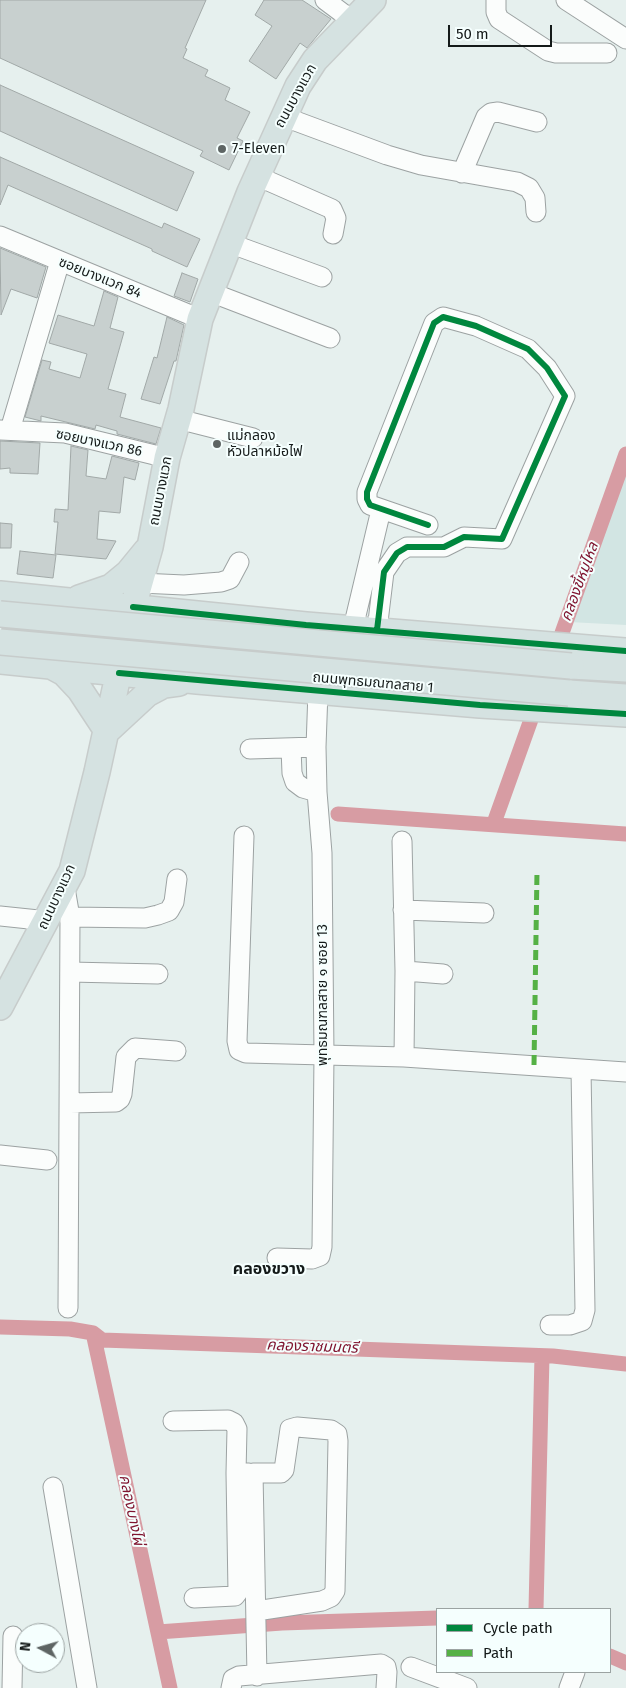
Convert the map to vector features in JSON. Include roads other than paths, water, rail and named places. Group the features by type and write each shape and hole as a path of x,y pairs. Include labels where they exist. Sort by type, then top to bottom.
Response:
{"main road":[{"name":"ถนนบางแวก","path":"0,1007 59,919 65,888 77,852 106,731 133,607 150,547 167,458 178,419 200,319 210,292 282,116 298,86 315,60 373,0"},
{"path":"71,601 111,587 128,572 150,547"},
{"path":"0,594 259,620 616,650"},
{"path":"0,599 44,608 66,627 64,639 46,652 0,656"},
{"path":"0,614 571,666 626,669"},
{"path":"245,685 190,669 180,663 178,647 185,634 195,626 259,620"},
{"name":"ถนนพุทธมณฑลสาย 1","path":"0,642 574,702 626,714"},
{"name":"ถนนพุทธมณฑลสาย 1","path":"0,661 197,681 480,705 574,702 626,697"},
{"path":"50,666 64,673 80,690 106,731 147,694 164,685 197,681"}],"street":[{"path":"325,0 353,21"},
{"path":"496,0 496,12 499,19 548,51 556,53 607,53"},
{"path":"566,0 626,39"},
{"path":"462,173 486,117 498,112 537,122"},
{"path":"282,116 387,155 462,173 517,182 530,188 535,198 536,212"},
{"path":"257,176 332,209 336,218 333,234"},
{"name":"ซอยบางแวก 84","path":"0,236 200,319"},
{"path":"229,243 322,277"},
{"path":"5,430 60,261"},
{"path":"210,292 330,338"},
{"path":"365,629 384,572 397,553 407,547 444,547 464,537 497,540 504,535 565,396 547,368 528,349 476,326 443,317 437,318 434,323 367,492 367,499 370,505 428,526"},
{"path":"178,419 253,438"},
{"name":"ซอยบางแวก 86","path":"5,430 65,433 167,458"},
{"path":"365,629 381,510"},
{"path":"140,583 184,585 221,582 230,579 239,562"},
{"name":"พุทธมณฑลสาย ๑ ซอย 13","path":"277,1258 312,1259 320,1256 322,1247 324,1055 322,853 317,792 316,747 318,691"},
{"path":"250,749 316,747"},
{"path":"291,748 292,773 295,782 303,788 317,792"},
{"path":"244,836 237,1041 240,1050 246,1054 404,1058 626,1072"},
{"path":"402,841 405,971 404,1058"},
{"path":"0,916 59,919 145,918 169,911 174,902 177,879"},
{"path":"403,910 484,913"},
{"path":"59,919 70,972 68,1308"},
{"path":"405,971 443,974"},
{"path":"70,972 158,974"},
{"path":"70,1103 116,1102 120,1099 126,1057 135,1048 176,1051"},
{"path":"550,1325 570,1325 582,1321 585,1310 581,1069"},
{"path":"0,1155 47,1160"},
{"path":"173,1421 228,1420 234,1423 237,1429 244,1473 256,1619 257,1676"},
{"path":"244,1473 281,1473 284,1470 290,1429 296,1426 330,1430 336,1434 338,1441 335,1591 331,1597 322,1601 256,1619"},
{"path":"194,1598 235,1596 238,1592 244,1473"},
{"path":"53,1487 87,1688"},
{"path":"12,1688 13,1636"},
{"path":"231,1688 233,1679 239,1676 257,1676 381,1664 386,1668 386,1688"},
{"path":"411,1667 467,1688"},
{"path":"569,1688 575,1673"}],"waterway":[{"name":"คลองขี้หมูไหล","path":"494,823 626,454"},
{"path":"338,814 626,834"},
{"name":"คลองราชมนตรี","path":"0,1327 70,1329 93,1333 102,1340 553,1356 626,1364"},
{"name":"คลองบางไผ่","path":"93,1333 170,1688"},
{"path":"536,1608 542,1356"},
{"path":"158,1632 282,1623 436,1618"},
{"path":"611,1656 626,1663"}],"place":[{"name":"7-Eleven","path":"222,149"},
{"name":"แม่กลอง หัวปลาหม้อไฟ","path":"217,444"}],"district":[{"name":"คลองขวาง","path":"269,1270"}]}
